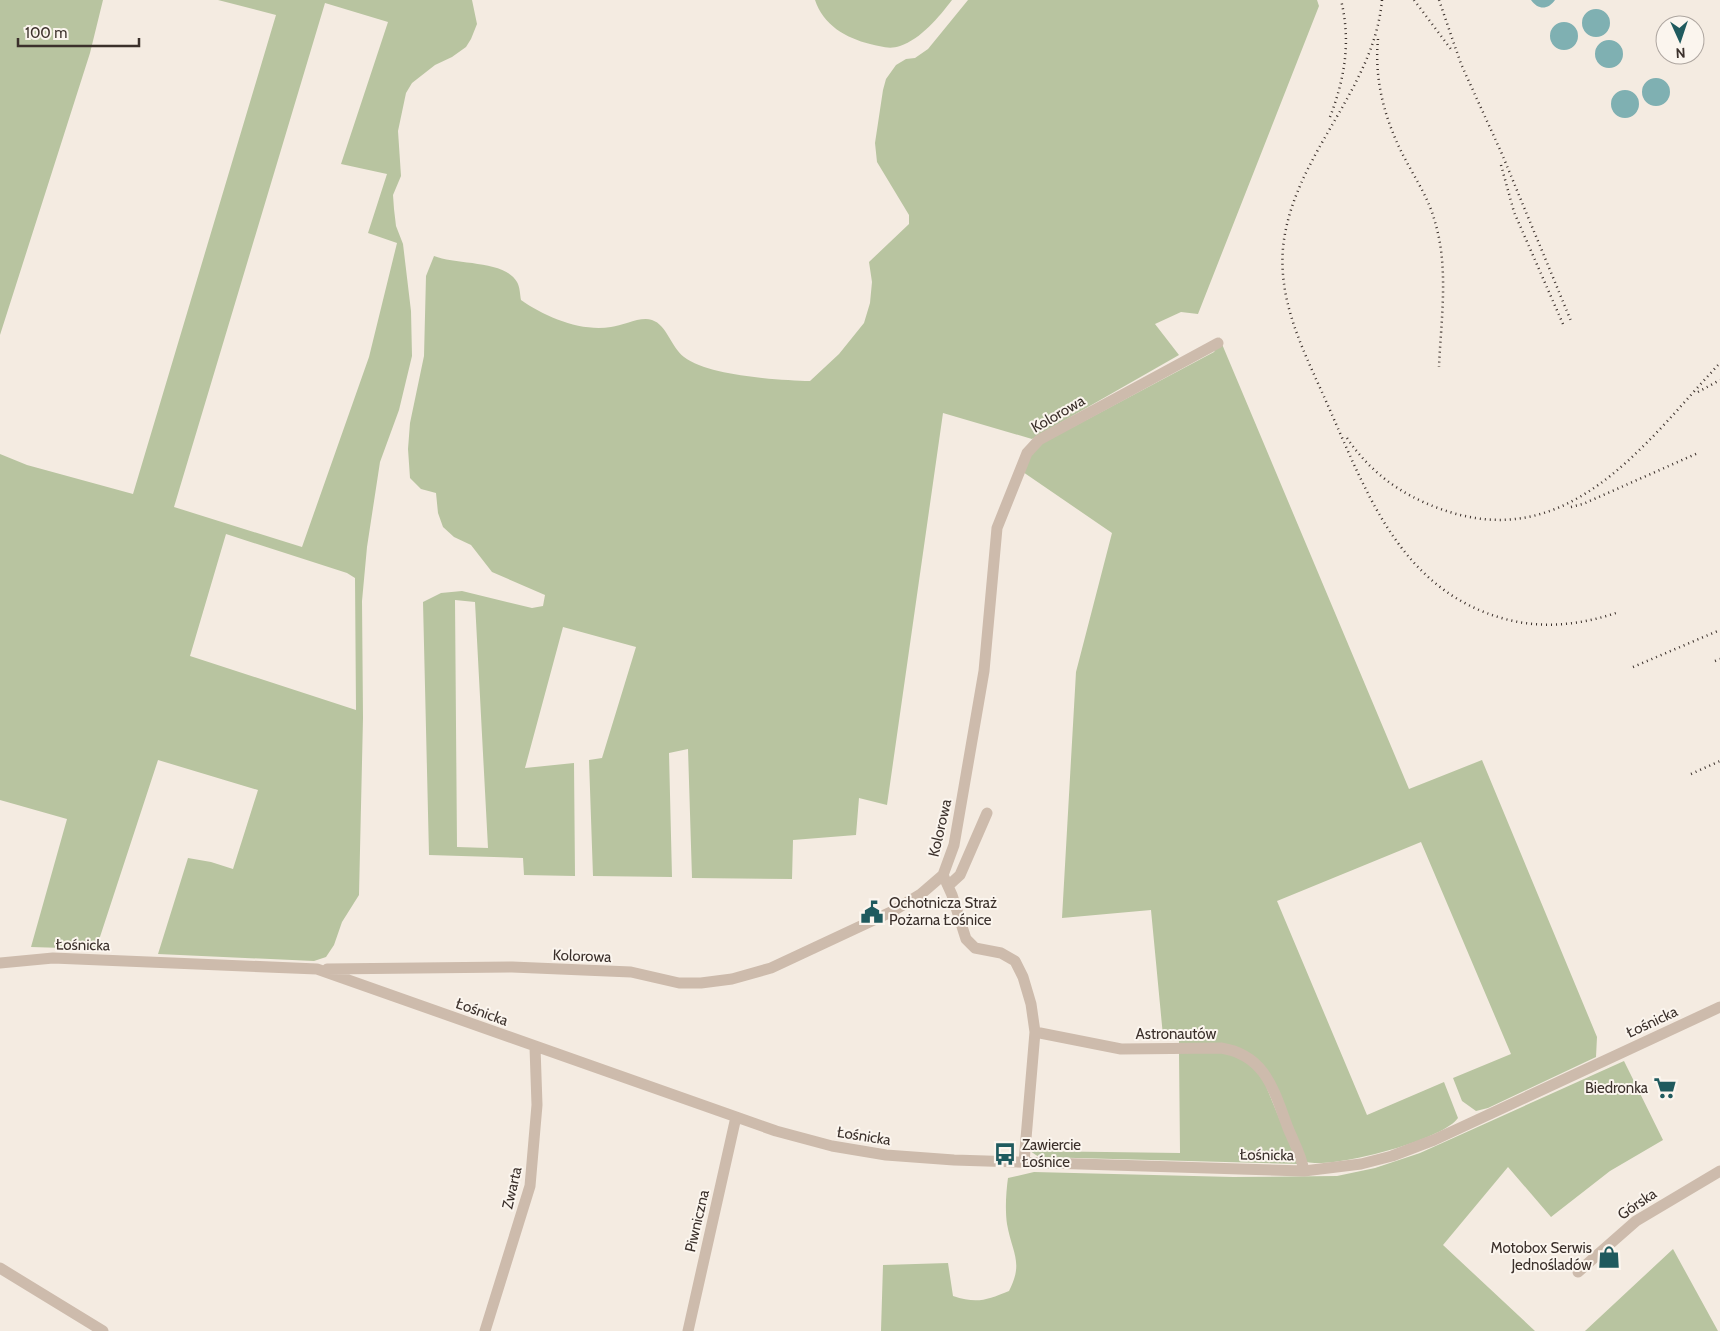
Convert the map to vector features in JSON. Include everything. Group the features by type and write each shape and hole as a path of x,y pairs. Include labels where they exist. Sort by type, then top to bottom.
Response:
{"street":[{"name":"Kolorowa","path":"317,969 512,967 631,972 679,983 701,983 732,979 772,968 893,911 945,881 959,822 984,671 997,528 1027,453 1039,440 1218,343"},
{"path":"987,813 960,875 945,881 968,942 979,949 1008,957 1019,967 1031,1004 1035,1032 1024,1162"},
{"name":"Łośnicka","path":"0,963 53,958 317,969 736,1118 796,1137 867,1152 926,1158 1304,1171 1361,1164 1392,1156 1434,1140 1720,1008"},
{"name":"Astronautów","path":"1035,1032 1121,1049 1221,1048 1236,1050 1247,1057 1271,1082 1288,1128 1299,1150 1304,1171"},
{"name":"Zwarta","path":"484,1331 530,1186 538,1105 535,1047"},
{"name":"Piwniczna","path":"688,1331 736,1118"},
{"name":"Górska","path":"1578,1272 1636,1221 1720,1171"},
{"path":"0,1268 103,1331"}],"green space":[{"path":"0,0 103,0 90,53 0,335"},
{"path":"218,0 472,0 477,24 466,47 452,57 435,65 412,83 406,93 398,131 401,176 393,195 396,226 403,244 411,311 412,356 399,410 380,462 367,547 362,601 363,718 359,895 342,922 334,945 326,957 314,961 158,954 188,858 211,862 233,869 258,790 158,760 96,949 31,947 67,819 0,800 0,454 27,465 133,494 276,15","holes":["325,3 388,22 341,164 387,174 368,233 397,243 369,357 302,547 174,507","226,534 347,573 355,578 356,710 190,656"]},
{"path":"815,0 952,0 922,33 908,43 892,48 870,44 844,34 824,17"},
{"path":"968,0 1317,0 1319,6 1198,314 1181,312 1155,324 1179,355 1032,439 943,413 887,805 859,798 856,835 793,840 792,879 692,878 688,749 669,753 672,877 593,876 589,760 602,758 636,647 563,627 525,768 574,763 575,876 524,875 523,858 429,855 423,602 441,593 462,591 532,608 543,606 545,595 492,572 471,545 454,537 443,527 438,513 436,493 421,489 410,478 408,449 410,423 424,356 426,276 434,256 491,266 502,270 511,275 517,282 521,300 541,312 564,322 600,328 642,319 652,320 661,326 684,357 710,369 744,376 810,381 839,354 864,323 870,303 872,282 869,262 909,224 909,215 877,162 875,143 886,79 896,65 906,59 915,58 928,49","holes":["455,600 475,602 488,848 457,847"]},
{"path":"1219,337 1409,789 1482,760 1597,1037 1596,1057 1488,1108 1476,1111 1462,1101 1453,1078 1511,1054 1421,842 1277,901 1367,1115 1444,1082 1458,1118 1432,1135 1411,1143 1387,1151 1340,1161 1307,1162 1248,1053 1179,1045 1179,1036 1163,1036 1151,910 1062,918 1076,672 1112,533 1023,472 1031,454 1041,444 1214,352 1219,344"},
{"path":"1179,1052 1218,1052 1238,1055 1261,1074 1298,1164 1039,1157 1030,1151 1180,1153"},
{"path":"1624,1061 1663,1140 1610,1171 1551,1217 1508,1167 1443,1245 1535,1331 881,1331 883,1265 948,1263 953,1296 969,1300 982,1300 1009,1291 1016,1272 1016,1258 1006,1219 1008,1178 1034,1172 1233,1177 1337,1176 1375,1168 1420,1153"},
{"path":"1673,1249 1718,1331 1585,1331"}],"water":[{"path":"1531,0 1555,0 1549,6 1543,8 1537,6"},
{"path":"1596,9 1606,13 1610,23 1606,33 1596,37 1586,33 1582,23 1586,13"},
{"path":"1564,22 1574,26 1578,36 1574,46 1564,50 1554,46 1550,36 1554,26"},
{"path":"1609,40 1619,44 1623,54 1619,64 1609,68 1599,64 1595,54 1599,44"},
{"path":"1656,78 1666,82 1670,92 1666,102 1656,106 1646,102 1642,92 1646,82"},
{"path":"1625,90 1635,94 1639,104 1635,114 1625,118 1615,114 1611,104 1615,94"}],"railway":[{"path":"1330,117 1343,74 1345,59 1346,30 1341,0"},
{"path":"1382,0 1376,33 1364,64 1350,94 1301,183 1290,215 1283,248 1285,290 1303,350 1358,474 1375,506 1393,536 1414,563 1440,587 1469,606 1519,622 1547,625 1575,623 1616,613"},
{"path":"1414,0 1453,52"},
{"path":"1439,0 1461,64 1502,154 1571,321"},
{"path":"1378,39 1379,85 1386,114 1397,143 1429,205 1439,240 1443,276 1439,367"},
{"path":"1501,165 1514,212 1563,324"},
{"path":"1347,438 1366,461 1387,481 1424,502 1438,508 1484,519 1526,517 1564,505 1599,484 1632,457 1720,363"},
{"path":"1698,392 1720,380"},
{"path":"1571,507 1583,504 1698,453"},
{"path":"1633,667 1720,630"},
{"path":"1715,661 1720,659"},
{"path":"1691,774 1720,761"}],"place":[{"name":"Ochotnicza Straż Pożarna Łośnice","path":"872,912"},
{"name":"Biedronka","path":"1665,1088"},
{"name":"Zawiercie Łośnice","path":"1005,1154"},
{"name":"Motobox Serwis Jednośladów","path":"1609,1257"}]}
